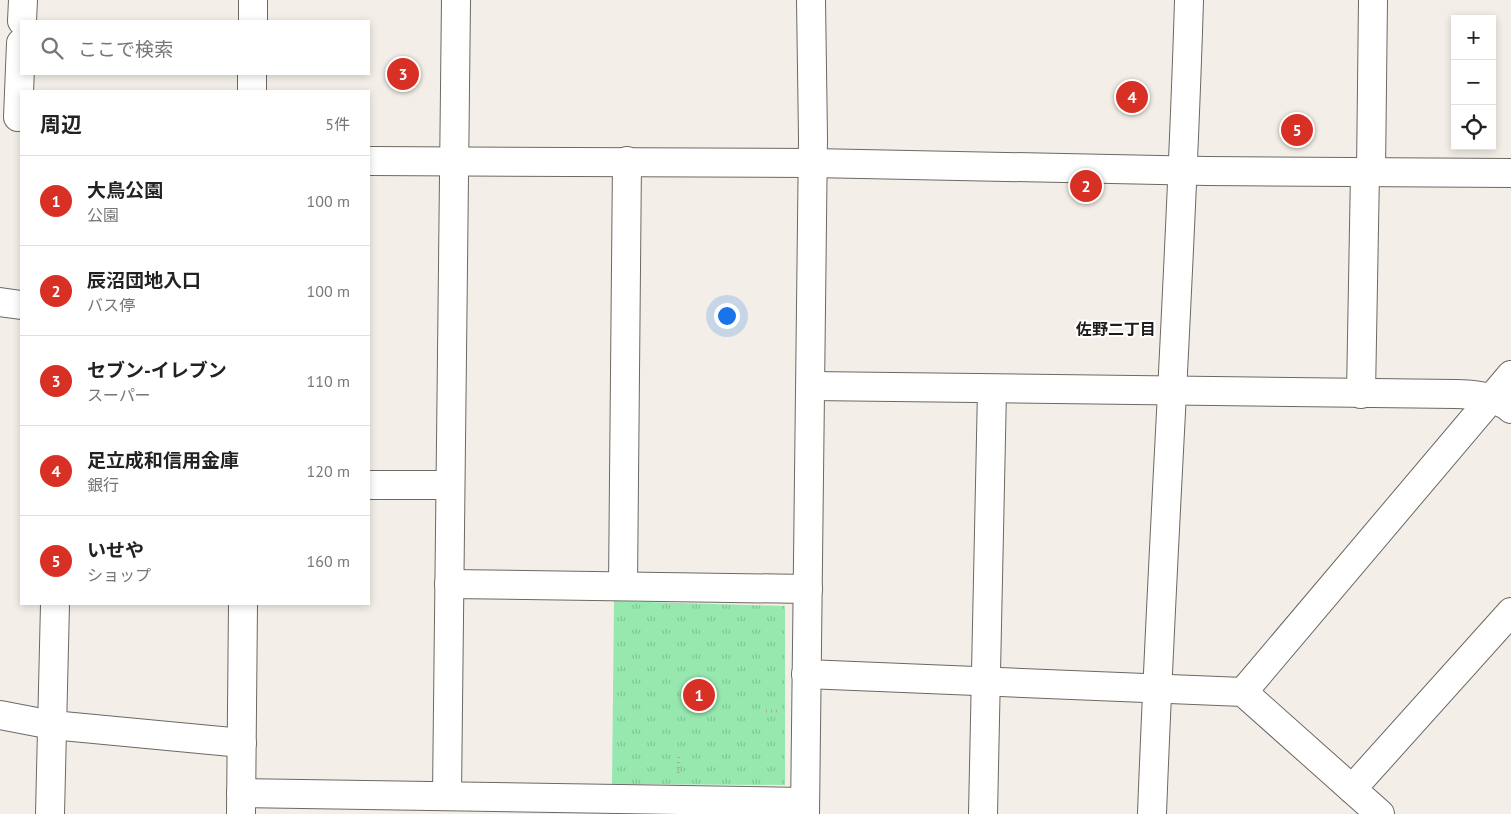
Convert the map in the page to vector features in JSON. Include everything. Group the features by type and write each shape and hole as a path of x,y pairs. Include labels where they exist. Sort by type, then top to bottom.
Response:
{"street":[{"path":"22,20 23,0"},
{"path":"253,20 254,0"},
{"path":"447,795 456,0"},
{"path":"243,605 241,804 447,795 513,805 805,808 813,163 811,0"},
{"path":"1152,814 1171,390 1184,170 1189,0"},
{"path":"1361,394 1373,0"},
{"path":"13,117 20,52"},
{"path":"252,75 252,90"},
{"path":"370,161 813,163 1184,170 1511,173"},
{"path":"623,586 627,162"},
{"path":"0,302 20,305"},
{"path":"1243,692 1500,404 1511,375"},
{"path":"810,386 992,390 1171,390 1464,394 1500,404"},
{"path":"983,814 992,390"},
{"path":"370,485 450,486"},
{"path":"449,584 808,589"},
{"path":"50,814 55,605"},
{"path":"1352,789 1511,612"},
{"path":"806,674 1243,692 1380,814"},
{"path":"0,715 52,725 242,743"}],"green space":[{"path":"614,601 785,606 785,785 612,784"}],"place":[{"name":"セブン-イレブン","path":"403,74"},
{"name":"足立成和信用金庫","path":"1132,97"},
{"name":"いせや","path":"1297,130"},
{"name":"辰沼団地入口","path":"1086,186"},
{"name":"大鳥公園","path":"699,695"}],"district":[{"name":"佐野二丁目","path":"1116,329"}]}
